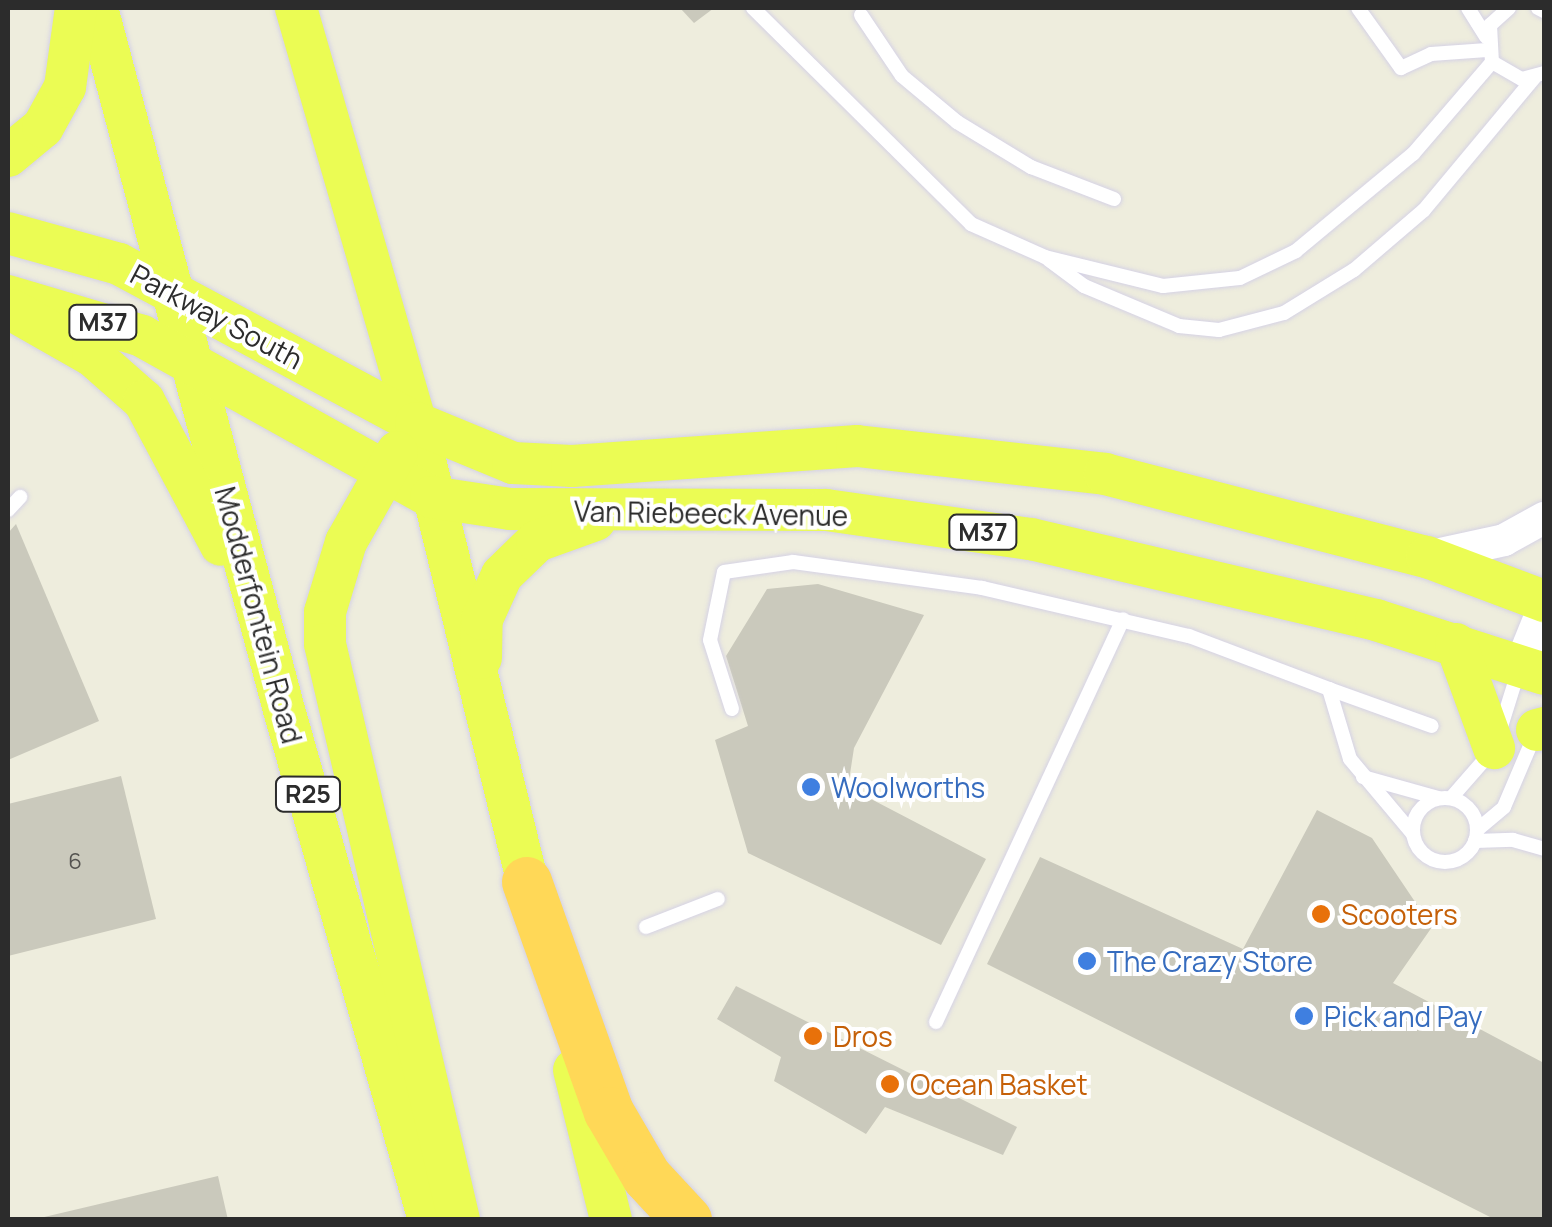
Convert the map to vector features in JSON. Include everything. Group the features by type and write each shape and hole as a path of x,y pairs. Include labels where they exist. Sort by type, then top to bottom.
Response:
{"highway":[{"path":"527,882 609,1112 647,1177 687,1220"}],"main road":[{"path":"8,156 42,127 65,87 76,8"},
{"name":"Modderfontein Road","path":"97,8 260,621 430,1220"},
{"path":"296,8 416,422 430,497 611,1220"},
{"name":"Parkway South","path":"8,233 118,264 416,422"},
{"name":"M37","path":"8,296 142,336 192,367"},
{"path":"8,308 93,356 144,401 260,621"},
{"name":"Van Riebeeck Avenue","path":"192,367 382,476 430,497 510,508 826,510 1031,538 1456,644 1532,670"},
{"path":"416,422 346,542 325,612 325,644 459,1220"},
{"name":"Van Riebeeck Avenue","path":"416,422 513,463 546,466 857,446 1072,469 1182,490 1427,557 1544,604"},
{"path":"480,689 482,618 502,575 538,541 564,528 640,508"},
{"path":"1456,644 1494,748"}],"street":[{"path":"1427,557 1504,540 1544,518"},
{"path":"1532,670 1544,604"}],"lane":[{"path":"753,8 960,215 1045,257 1084,286 1179,326 1219,330 1284,313 1354,270 1424,210 1539,76"},
{"path":"1358,8 1401,68 1431,54 1488,50"},
{"path":"1468,8 1488,50 1510,77 1539,76"},
{"path":"1045,257 1162,286 1240,278 1296,251 1412,154 1488,50 1508,8"},
{"path":"1538,8 1544,11"},
{"path":"861,15 902,76 957,122 1031,167 1114,199"},
{"path":"8,510 20,497"},
{"path":"732,708 710,640 724,572 811,564 982,588 1123,620 1264,660 1329,690 1432,726"},
{"path":"936,1022 1024,824 1123,620"},
{"path":"1413,834 1419,811 1445,798 1494,748 1532,670"},
{"path":"1329,690 1343,744 1362,777 1413,834 1424,855 1447,863 1504,808 1542,724"},
{"path":"1362,777 1445,798 1470,810 1476,836"},
{"path":"1476,836 1544,848"},
{"path":"646,928 718,899"}],"building":[{"path":"680,8 714,8 694,23"},
{"path":"16,524 99,721 8,760 8,533"},
{"path":"818,584 924,615 854,748 848,787 986,859 941,945 748,853 715,740 748,726 726,656 767,589"},
{"path":"121,776 156,919 8,956 8,804"},
{"path":"1317,810 1372,838 1432,927 1393,983 1544,1063 1544,1220 1496,1220 987,964 1040,857 1243,949"},
{"path":"736,986 1017,1127 1003,1155 885,1107 866,1134 774,1081 781,1057 717,1019"},
{"path":"218,1176 228,1220 40,1218"}],"place":[{"name":"Woolworths","path":"811,787"},
{"name":"Scooters","path":"1321,914"},
{"name":"The Crazy Store","path":"1087,961"},
{"name":"Pick and Pay","path":"1304,1016"},
{"name":"Dros","path":"813,1036"},
{"name":"Ocean Basket","path":"890,1084"}]}
